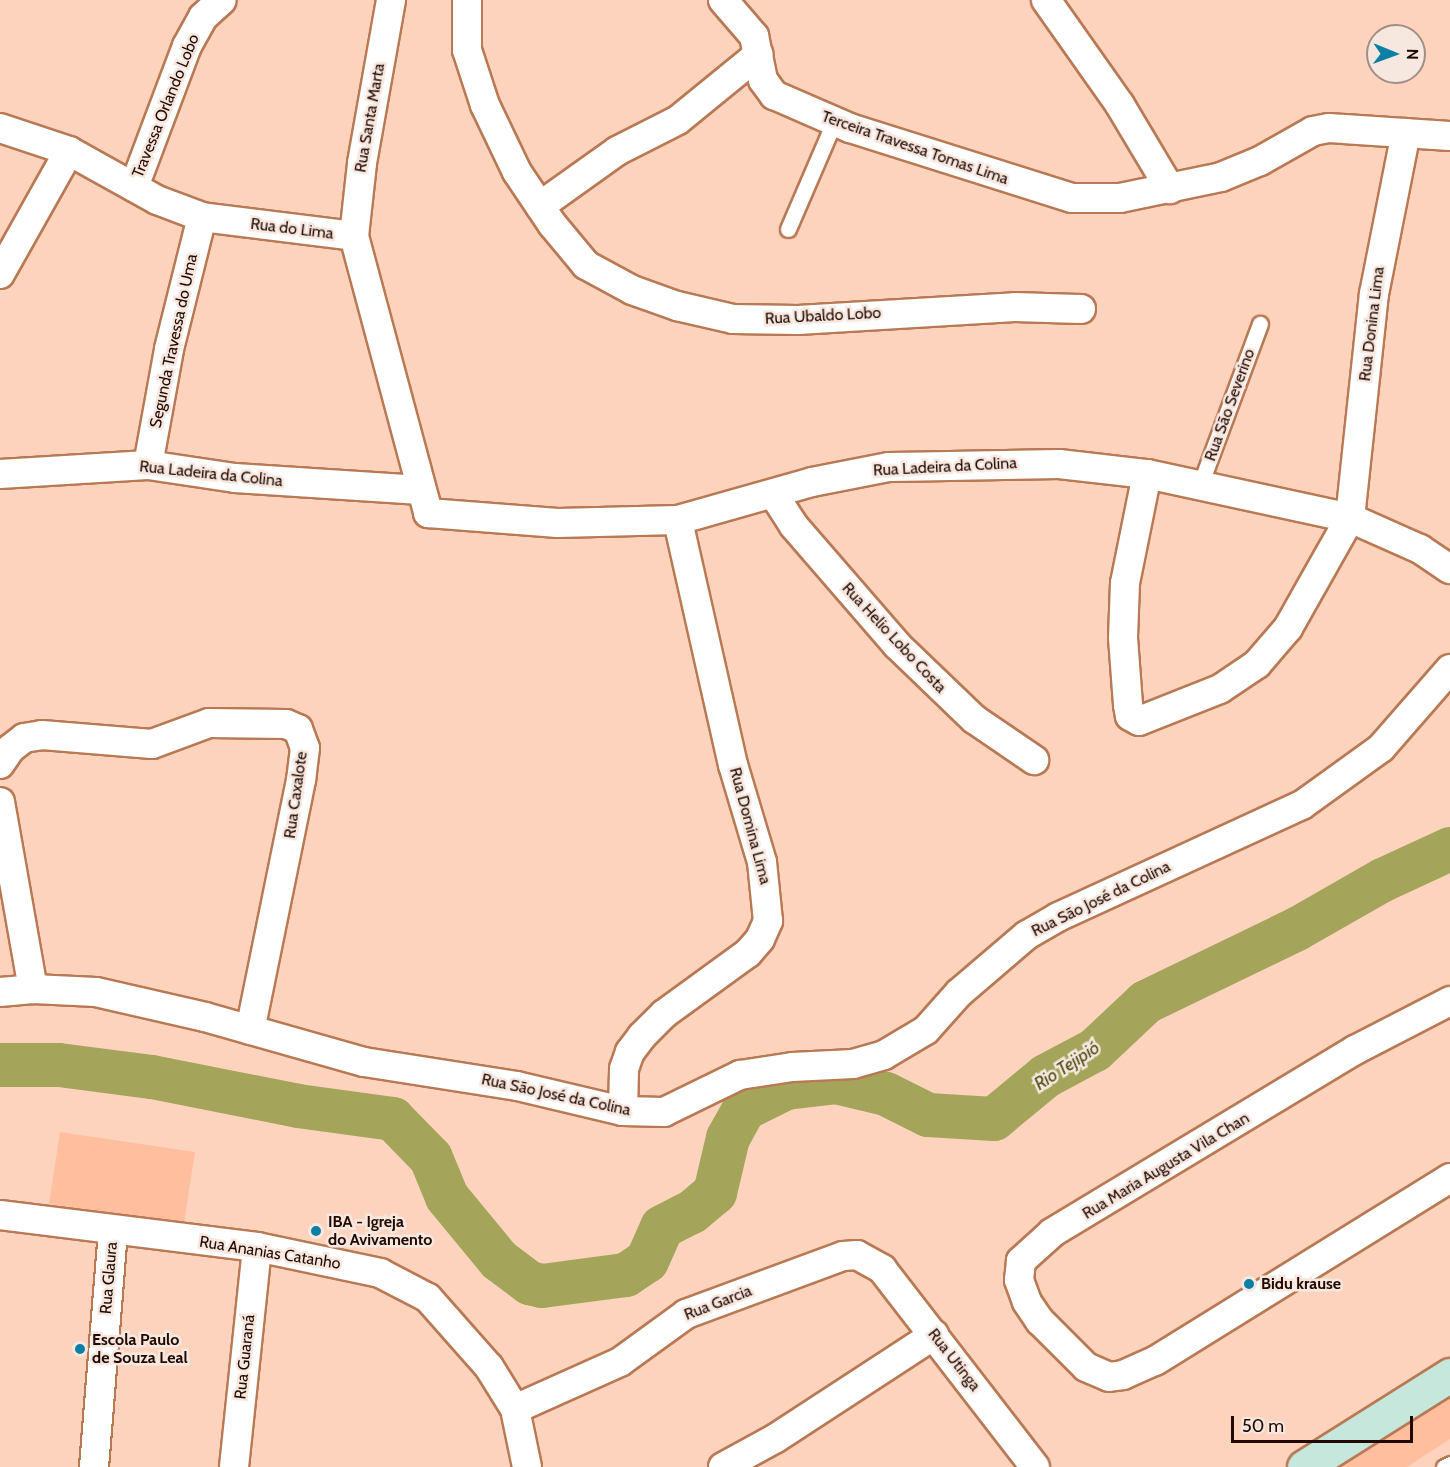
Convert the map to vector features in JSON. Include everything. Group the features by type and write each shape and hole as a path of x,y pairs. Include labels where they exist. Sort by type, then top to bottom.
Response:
{"main road":[{"path":"1304,1467 1450,1376"}],"street":[{"name":"Travessa Orlando Lobo","path":"134,187 187,46 203,17 222,0"},
{"name":"Rua Santa Marta","path":"354,236 362,163 391,0"},
{"name":"Rua Ubaldo Lobo","path":"467,0 467,50 485,105 517,172 586,265 632,290 677,306 733,319 798,320 1016,307 1081,309"},
{"name":"Terceira Travessa Tomas Lima","path":"723,0 754,36 763,80 774,95 834,122 1072,198 1119,198 1170,189 1237,172 1313,131 1347,128 1450,136"},
{"path":"1046,0 1098,72 1170,189"},
{"path":"540,206 617,151 678,120 759,54"},
{"name":"Rua do Lima","path":"0,128 69,151 134,187 202,217 354,236 425,502"},
{"name":"Rua Donina Lima","path":"1350,518 1374,294 1406,133"},
{"path":"0,274 69,151"},
{"name":"Segunda Travessa do Uma","path":"148,465 169,349 202,217"},
{"name":"Rua Ladeira da Colina","path":"0,474 148,465 425,502 558,523 678,520 774,495 812,482 889,466 1059,464 1147,474 1350,518 1420,549 1450,569"},
{"path":"1147,474 1125,583 1124,679 1130,716 1134,720 1149,720 1220,689 1257,664 1288,628 1350,518"},
{"name":"Rua Helio Lobo Costa","path":"774,495 836,576 919,668 987,730 1034,760"},
{"name":"Rua Domina Lima","path":"623,1111 624,1069 630,1052 642,1036 664,1014 748,953 760,939 768,921 762,862 733,765 678,520"},
{"name":"Rua São José da Colina","path":"0,992 33,989 116,996 364,1062 517,1086 623,1111 664,1112 724,1082 763,1070 853,1064 884,1055 927,1030 959,993 1027,935 1058,917 1302,805 1381,748 1450,669"},
{"name":"Rua Caxalote","path":"0,764 10,749 24,738 42,735 152,744 209,723 286,724 298,729 305,748 301,780 250,1030"},
{"path":"0,802 33,989"},
{"name":"Rua Maria Augusta Vila Chan","path":"1450,1001 1355,1050 1033,1246 1021,1261 1019,1280 1028,1302 1086,1367 1109,1377 1124,1375 1155,1361 1450,1178"},
{"name":"Rua Ananias Catanho","path":"0,1215 113,1232 256,1247 380,1273 428,1298 462,1332 515,1409"},
{"name":"Rua Glaura","path":"94,1467 113,1232"},
{"name":"Rua Guaraná","path":"234,1467 256,1247"},
{"name":"Rua Garcia","path":"515,1409 620,1362 686,1314 843,1256 868,1258"},
{"name":"Rua Utinga","path":"868,1258 882,1269 1035,1467"},
{"path":"723,1467 776,1438 934,1335"},
{"path":"515,1409 526,1467"}],"lane":[{"path":"788,229 834,122"},
{"name":"Rua São Severino","path":"1200,485 1260,324"},
{"path":"1444,1467 1450,1464"}],"shaded area":[{"path":"60,1132 195,1152 184,1223 49,1204"},
{"path":"1450,1396 1450,1439 1407,1467 1340,1467"}],"waterway":[{"name":"Rio Tejipió","path":"0,1065 59,1065 152,1077 298,1106 393,1119 431,1158 447,1197 499,1260 530,1283 542,1286 626,1275 647,1261 662,1227 692,1212 715,1193 728,1138 744,1109 786,1088 836,1082 886,1094 928,1115 994,1119 1046,1076 1095,1050 1146,1002 1297,929 1383,880 1450,849"}],"place":[{"name":"IBA - Igreja do Avivamento","path":"316,1231"},
{"name":"Bidu krause","path":"1249,1284"},
{"name":"Escola Paulo de Souza Leal","path":"80,1349"}]}
